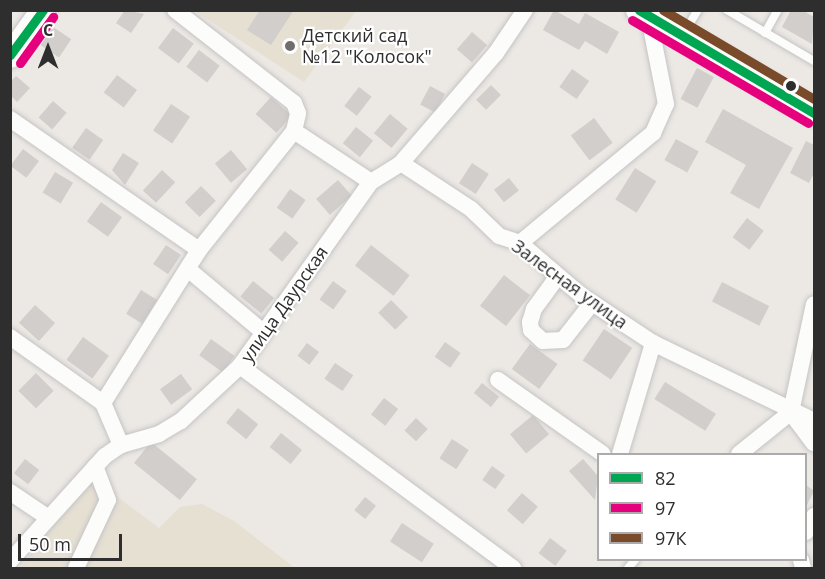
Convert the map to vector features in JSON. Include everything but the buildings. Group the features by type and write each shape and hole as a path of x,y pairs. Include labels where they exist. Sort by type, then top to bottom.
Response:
{"main road":[{"path":"10,56 43,10"},
{"path":"643,14 813,107"}],"street":[{"path":"103,403 189,270 199,250 294,131 298,113 294,103 176,10"},
{"name":"улица Даурская","path":"10,561 46,517 95,466 121,445 159,434 181,421 240,366 262,331 371,182 401,163 496,53 525,10"},
{"path":"520,243 654,133 666,104 643,14"},
{"path":"10,118 199,250"},
{"path":"294,131 371,182"},
{"name":"Залесная улица","path":"401,163 471,209 499,236 520,243 592,303 653,343 791,412 814,421"},
{"path":"189,270 262,331"},
{"path":"558,276 534,309 530,322 531,330 543,341 563,340 592,303"},
{"path":"741,453 791,412 814,304"},
{"path":"10,337 103,403 121,445"},
{"path":"620,453 653,343"},
{"path":"240,366 513,568"},
{"path":"498,380 602,453"},
{"path":"791,412 814,442"},
{"path":"76,568 108,500 95,466"},
{"path":"10,492 46,517"},
{"path":"807,530 814,516"}],"lane":[{"path":"682,36 698,10"},
{"path":"727,10 814,62"},
{"path":"765,33 778,10"}],"shaded area":[{"name":"Детский сад №12 \"Колосок\"","path":"195,11 356,11 304,82"},
{"path":"91,477 159,528 180,507 202,504 234,521 295,568 20,568"}],"transit line":[{"name":"82","path":"10,55 43,10"},
{"name":"82","path":"639,10 814,113"},
{"name":"97К","path":"663,10 814,99"},
{"name":"97","path":"20,63 53,17"},
{"name":"97","path":"632,20 808,123"}],"place":[{"name":"Детский сад №12 \"Колосок\"","path":"290,46"}]}
